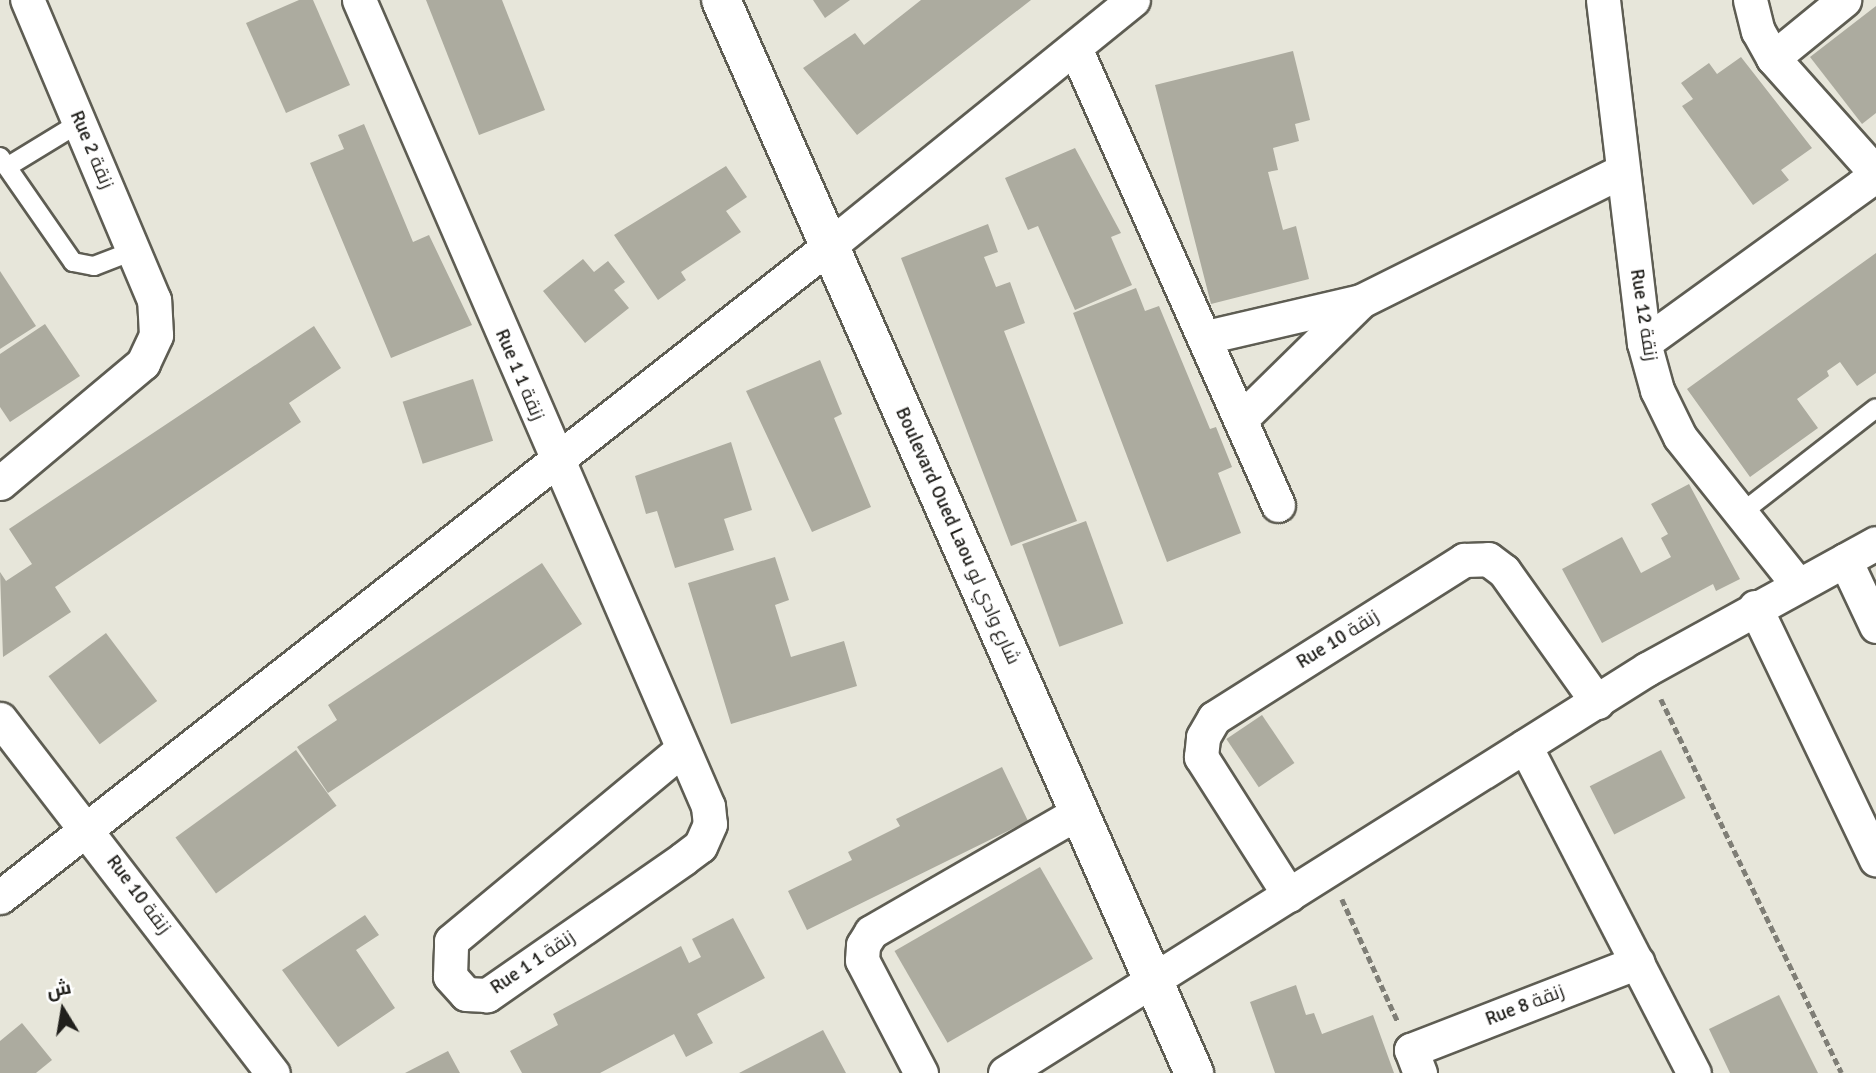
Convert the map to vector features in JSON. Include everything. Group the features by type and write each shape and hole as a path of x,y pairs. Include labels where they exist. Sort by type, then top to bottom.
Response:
{"street":[{"name":"Rue 2 زنقة","path":"0,483 143,363 156,335 154,300 27,0"},
{"name":"Rue 1 زنقة 1","path":"359,0 681,750 708,806 710,824 700,846 487,995 467,994 450,976 452,941 681,750"},
{"name":"Boulevard Oued Laou شارع وادي لو","path":"721,0 1194,1073"},
{"path":"0,897 829,246 1133,0"},
{"name":"Rue 12 زنقة","path":"1604,0 1644,343 1680,437 1798,585"},
{"path":"1644,343 1876,174 1773,58 1758,32 1750,0"},
{"path":"1773,58 1844,0"},
{"path":"1075,48 1206,337 1278,505"},
{"path":"1206,337 1361,301 1622,172"},
{"path":"1241,419 1361,301"},
{"path":"1005,1073 1647,670 1755,607 1876,543"},
{"name":"Rue 10 زنقة","path":"1289,895 1201,757 1203,737 1214,718 1464,560 1488,559 1504,571 1597,702"},
{"path":"1845,560 1876,626"},
{"path":"1755,607 1876,860"},
{"name":"Rue 10 زنقة","path":"0,719 87,828 273,1073"},
{"path":"1525,746 1694,1073"},
{"path":"921,1073 862,960 867,939 1079,812"},
{"name":"Rue 8 زنقة","path":"1416,1061 1638,962"}],"lane":[{"path":"79,123 3,162 73,262 94,266 134,251"},
{"path":"1740,514 1876,408"}],"path":[{"path":"1647,670 1842,1073"},
{"path":"1329,869 1416,1061"}],"building":[{"path":"299,0 313,0 350,85 286,113 246,23"},
{"path":"426,0 502,0 545,110 479,135"},
{"path":"813,0 850,0 825,18"},
{"path":"921,0 1031,0 857,135 803,68 855,33 864,45"},
{"path":"1876,6 1876,113 1862,124 1810,57"},
{"path":"1293,51 1310,120 1295,124 1299,141 1273,148 1278,170 1268,172 1283,230 1296,226 1309,279 1211,304 1155,85"},
{"path":"1741,57 1812,148 1781,170 1789,180 1753,205 1682,106 1693,99 1681,83 1709,63 1717,74"},
{"path":"364,124 413,242 429,235 472,325 391,358 310,163 344,149 338,135"},
{"path":"1075,148 1121,233 1111,237 1132,285 1075,310 1038,226 1028,230 1005,178"},
{"path":"726,166 747,197 726,211 741,232 681,272 686,280 658,300 614,235"},
{"path":"988,224 998,252 984,257 996,287 1010,282 1025,323 1004,331 1077,521 1011,546 901,258"},
{"path":"1876,253 1876,373 1857,386 1840,362 1827,371 1829,376 1797,399 1818,428 1750,477 1687,389"},
{"path":"583,259 594,272 608,261 625,282 614,290 629,308 585,343 543,291"},
{"path":"0,271 36,326 0,349"},
{"path":"1136,288 1145,311 1159,306 1210,429 1216,427 1232,467 1218,473 1241,533 1167,562 1073,313"},
{"path":"45,324 80,376 10,422 0,407 0,354"},
{"path":"314,326 341,368 289,403 301,422 55,587 71,612 3,657 0,572 6,581 32,564 9,529"},
{"path":"820,360 842,414 834,418 871,507 812,532 746,391"},
{"path":"473,379 493,441 423,464 403,402"},
{"path":"731,442 752,510 724,519 734,550 675,568 657,511 646,514 635,476"},
{"path":"1689,484 1740,579 1716,591 1713,584 1602,643 1562,569 1622,537 1641,573 1671,557 1661,538 1668,534 1651,504"},
{"path":"1086,521 1123,623 1059,647 1022,544"},
{"path":"775,557 789,600 775,605 791,657 844,641 857,686 731,724 688,583"},
{"path":"542,563 582,624 328,793 297,747 337,720 328,705"},
{"path":"106,633 157,701 100,744 48,676"},
{"path":"1262,715 1294,763 1259,787 1226,739"},
{"path":"296,750 337,806 216,893 175,838"},
{"path":"1661,750 1686,798 1614,834 1590,786"},
{"path":"1002,767 1028,821 807,930 788,891 852,860 848,852 900,826 896,819"},
{"path":"1040,867 1093,959 948,1043 895,951"},
{"path":"365,915 379,935 356,950 395,1008 338,1047 282,970"},
{"path":"733,918 765,978 697,1014 713,1043 686,1057 674,1034 600,1073 522,1073 510,1051 558,1025 553,1014 681,946 689,963 701,957 692,939"},
{"path":"1296,985 1306,1015 1314,1013 1322,1034 1373,1015 1394,1073 1275,1073 1250,1002"},
{"path":"1779,995 1818,1073 1730,1073 1709,1029"},
{"path":"22,1023 52,1060 36,1073 0,1073 0,1041"},
{"path":"823,1030 846,1073 739,1073"},
{"path":"448,1051 460,1073 405,1073"}]}
